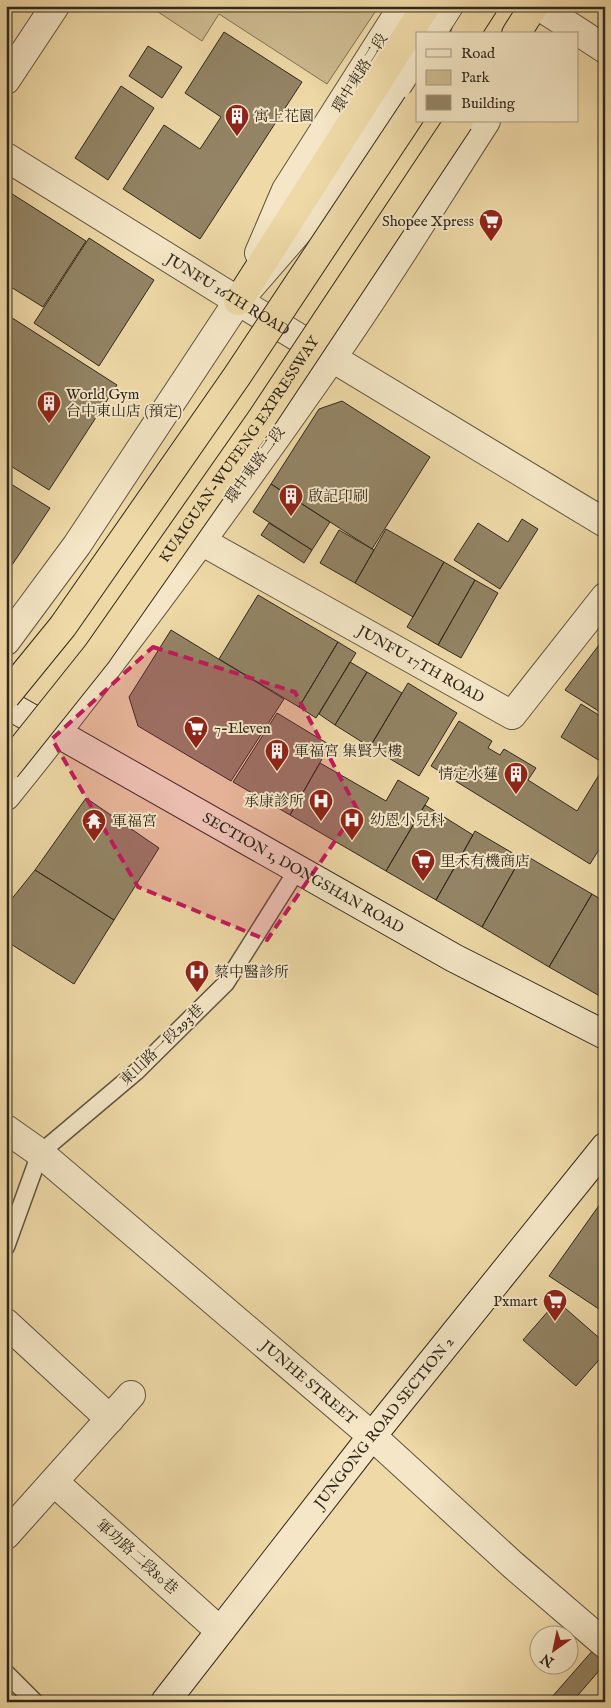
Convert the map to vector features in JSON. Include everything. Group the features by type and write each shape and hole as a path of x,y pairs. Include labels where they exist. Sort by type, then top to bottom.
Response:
{"highway":[{"path":"238,301 426,6"},
{"path":"466,32 483,6"},
{"path":"519,32 547,14"},
{"path":"6,696 69,618 237,376 416,107"},
{"name":"KUAIGUAN-WUFENG EXPRESSWAY","path":"6,768 60,703 97,654 262,418 458,122"},
{"path":"6,790 60,703"}],"street":[{"path":"6,80 55,6"},
{"name":"環中東路二段","path":"238,301 286,190 403,6"},
{"path":"432,32 449,6"},
{"path":"547,14 577,32"},
{"path":"578,33 605,49"},
{"name":"環中東路二段","path":"6,641 77,545 238,301 317,210 416,57"},
{"name":"環中東路二段","path":"6,796 56,734 201,541 333,357 485,122"},
{"name":"JUNFU 16TH ROAD","path":"6,157 238,301 605,523"},
{"name":"JUNFU 17TH ROAD","path":"201,541 512,715 605,597"},
{"name":"SECTION 1, DONGSHAN ROAD","path":"6,704 454,958 605,1035"},
{"name":"JUNHE STREET","path":"6,1129 40,1153 372,1436 513,1565 605,1644"},
{"name":"JUNGONG ROAD SECTION 2","path":"165,1702 372,1436 605,1146"},
{"path":"6,1323 110,1419"},
{"path":"6,1536 131,1395"},
{"name":"軍功路二段80巷","path":"54,1482 220,1631"}],"lane":[{"name":"東山路一段293巷","path":"40,1153 136,1072 226,983 297,870"},
{"path":"6,1246 40,1153"},
{"path":"6,1673 35,1702"}],"highlighted area":[{"path":"153,647 295,692 357,809 267,940 138,887 52,739"}],"green space":[{"path":"149,6 379,6 327,84 219,14 202,41"}],"building":[{"name":"寓上花園","path":"224,32 302,82 200,239 123,189 164,125 200,149 221,117 185,93"},
{"path":"148,46 182,67 162,98 129,76"},
{"path":"121,86 154,108 108,180 75,158"},
{"path":"6,190 86,241 43,307 6,284"},
{"path":"89,238 154,280 99,366 34,323"},
{"name":"World Gym 台中東山店 (預定)","path":"6,314 117,385 49,490 6,463"},
{"path":"342,401 430,457 372,549 271,484 319,409"},
{"path":"6,481 50,508 6,574"},
{"name":"啟記印刷","path":"271,484 330,522 312,550 253,512"},
{"path":"522,519 538,529 500,589 454,560 478,523 508,542"},
{"path":"269,523 312,550 304,563 261,535"},
{"path":"386,529 444,562 413,617 355,583"},
{"path":"339,530 374,550 355,583 320,563"},
{"path":"444,562 475,580 438,645 407,627"},
{"path":"475,580 498,593 461,658 438,645"},
{"path":"258,595 338,642 299,707 219,659"},
{"path":"171,630 284,699 231,781 138,726 129,697"},
{"path":"605,637 605,715 565,690"},
{"path":"338,642 356,653 316,718 299,707"},
{"path":"350,662 367,672 335,725 319,714"},
{"path":"367,672 402,693 370,747 335,725"},
{"path":"408,683 457,713 419,776 370,747"},
{"path":"581,704 605,719 605,764 561,737"},
{"name":"軍福宮 集賢大樓","path":"277,713 330,745 290,815 233,782"},
{"name":"情定水蓮","path":"459,721 492,741 488,748 500,755 504,749 536,768 528,780 577,811 605,765 605,840 590,864 431,766"},
{"path":"320,763 386,801 398,780 429,798 386,871 290,815"},
{"path":"86,798 159,848 114,920 35,870"},
{"path":"425,805 473,835 436,900 386,871"},
{"path":"475,831 521,858 482,927 436,900"},
{"path":"523,854 592,894 549,967 482,927"},
{"path":"35,870 114,920 74,984 6,941 6,906"},
{"path":"592,894 605,902 605,999 549,967"},
{"path":"605,1197 605,1313 549,1276"},
{"path":"557,1301 605,1343 605,1353 576,1386 523,1340"},
{"path":"601,1641 605,1644 605,1664 572,1702 555,1702 551,1698 570,1676 578,1676 578,1667"}],"place":[{"name":"寓上花園","path":"237,137"},
{"name":"Shopee Xpress","path":"491,242"},
{"name":"World Gym 台中東山店 (預定)","path":"49,424"},
{"name":"啟記印刷","path":"291,517"},
{"name":"7-Eleven","path":"196,749"},
{"name":"軍福宮 集賢大樓","path":"277,772"},
{"name":"情定水蓮","path":"516,795"},
{"name":"承康診所","path":"321,822"},
{"name":"幼恩小兒科","path":"352,841"},
{"name":"軍福宮","path":"94,842"},
{"name":"里禾有機商店","path":"423,882"},
{"name":"蔡中醫診所","path":"197,993"},
{"name":"Pxmart","path":"555,1322"}]}
